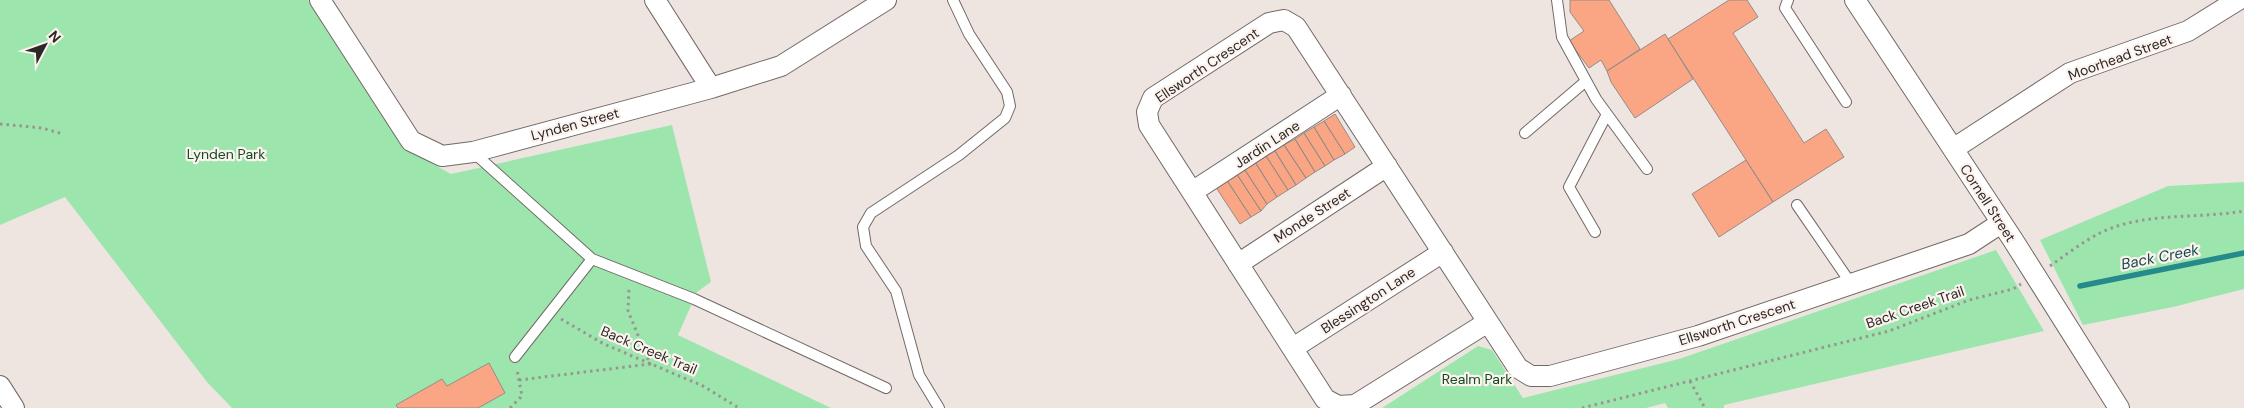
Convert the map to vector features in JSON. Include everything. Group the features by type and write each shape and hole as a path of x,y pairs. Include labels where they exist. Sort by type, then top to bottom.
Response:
{"street":[{"name":"Lynden Street","path":"320,0 411,141 442,156 473,152 710,88 780,66 886,0"},
{"path":"655,0 710,88"},
{"name":"Cornell Street","path":"1855,0 2119,408"},
{"name":"Moorhead Street","path":"1953,149 2070,73 2188,32 2238,0"},
{"name":"Ellsworth Crescent","path":"1488,322 1355,406 1338,406 1325,399 1149,125 1147,112 1152,98 1269,23 1284,20 1296,27 1518,368 1531,376 1550,376 1698,336 1969,244 2001,223"},
{"name":"Jardin Lane","path":"1192,192 1341,95"},
{"name":"Monde Street","path":"1238,264 1387,166"},
{"name":"Blessington Lane","path":"1293,348 1443,252"},
{"path":"0,386 14,408"}],"lane":[{"path":"939,408 919,375 896,291 866,246 863,227 871,213 959,155 1005,118 1010,106 1007,92 969,34 953,0"},
{"path":"1557,0 1562,37 1607,114 1647,169"},
{"path":"1788,0 1784,8 1846,102"},
{"path":"1525,133 1586,81"},
{"path":"1594,232 1569,187 1607,114"},
{"path":"473,152 592,259 694,299 886,388"},
{"path":"1797,205 1852,284"},
{"path":"515,357 592,259"}],"path":[{"path":"0,124 42,128 63,134"},
{"name":"Back Creek Trail","path":"1582,408 1889,330 1969,300 2013,289 2088,240 2105,231 2131,222 2170,216 2216,216 2244,212"},
{"path":"519,380 650,364 628,311 630,274"},
{"name":"Back Creek Trail","path":"550,313 604,344 703,386 739,408"},
{"path":"510,408 522,396 515,357"},
{"path":"1690,381 1705,408"}],"green space":[{"name":"Lynden Park","path":"0,0 308,0 406,149 451,174 672,125 711,282 697,292 678,335 831,408 232,408 207,382 65,197 0,225"},
{"path":"2244,182 2244,289 2173,307 2083,325 2040,240 2168,186"},
{"name":"Realm Park","path":"1996,250 2044,331 1724,405 1724,408 1668,408 1665,403 1646,408 1382,408 1478,346 1492,350 1523,398 1679,359"}],"building":[{"path":"1570,0 1609,0 1640,49 1607,71 1601,60 1589,68 1569,41 1584,31 1570,12"},
{"path":"1729,0 1747,0 1758,17 1733,33 1804,143 1826,129 1844,157 1773,202 1668,39"},
{"path":"1665,34 1693,79 1635,118 1611,82 1607,71"},
{"path":"1335,114 1355,147 1345,154 1324,121"},
{"path":"1324,121 1345,154 1334,160 1314,127"},
{"path":"1314,127 1334,160 1325,166 1304,133"},
{"path":"1304,133 1325,166 1315,172 1295,139"},
{"path":"1295,139 1315,172 1306,178 1284,145"},
{"path":"1284,145 1306,178 1296,185 1275,151"},
{"path":"1275,151 1296,185 1288,190 1266,156"},
{"path":"1266,156 1288,190 1277,197 1255,162"},
{"path":"1746,160 1773,202 1719,237 1692,194"},
{"path":"1255,162 1277,197 1267,204 1245,170"},
{"path":"1245,170 1267,204 1261,211 1236,173"},
{"path":"1236,173 1261,211 1251,217 1226,179"},
{"path":"1226,179 1251,217 1240,224 1215,186"},
{"path":"489,363 505,393 478,408 398,408 396,405 442,379 447,386"}],"waterway":[{"name":"Back Creek","path":"2080,286 2244,253"}]}
